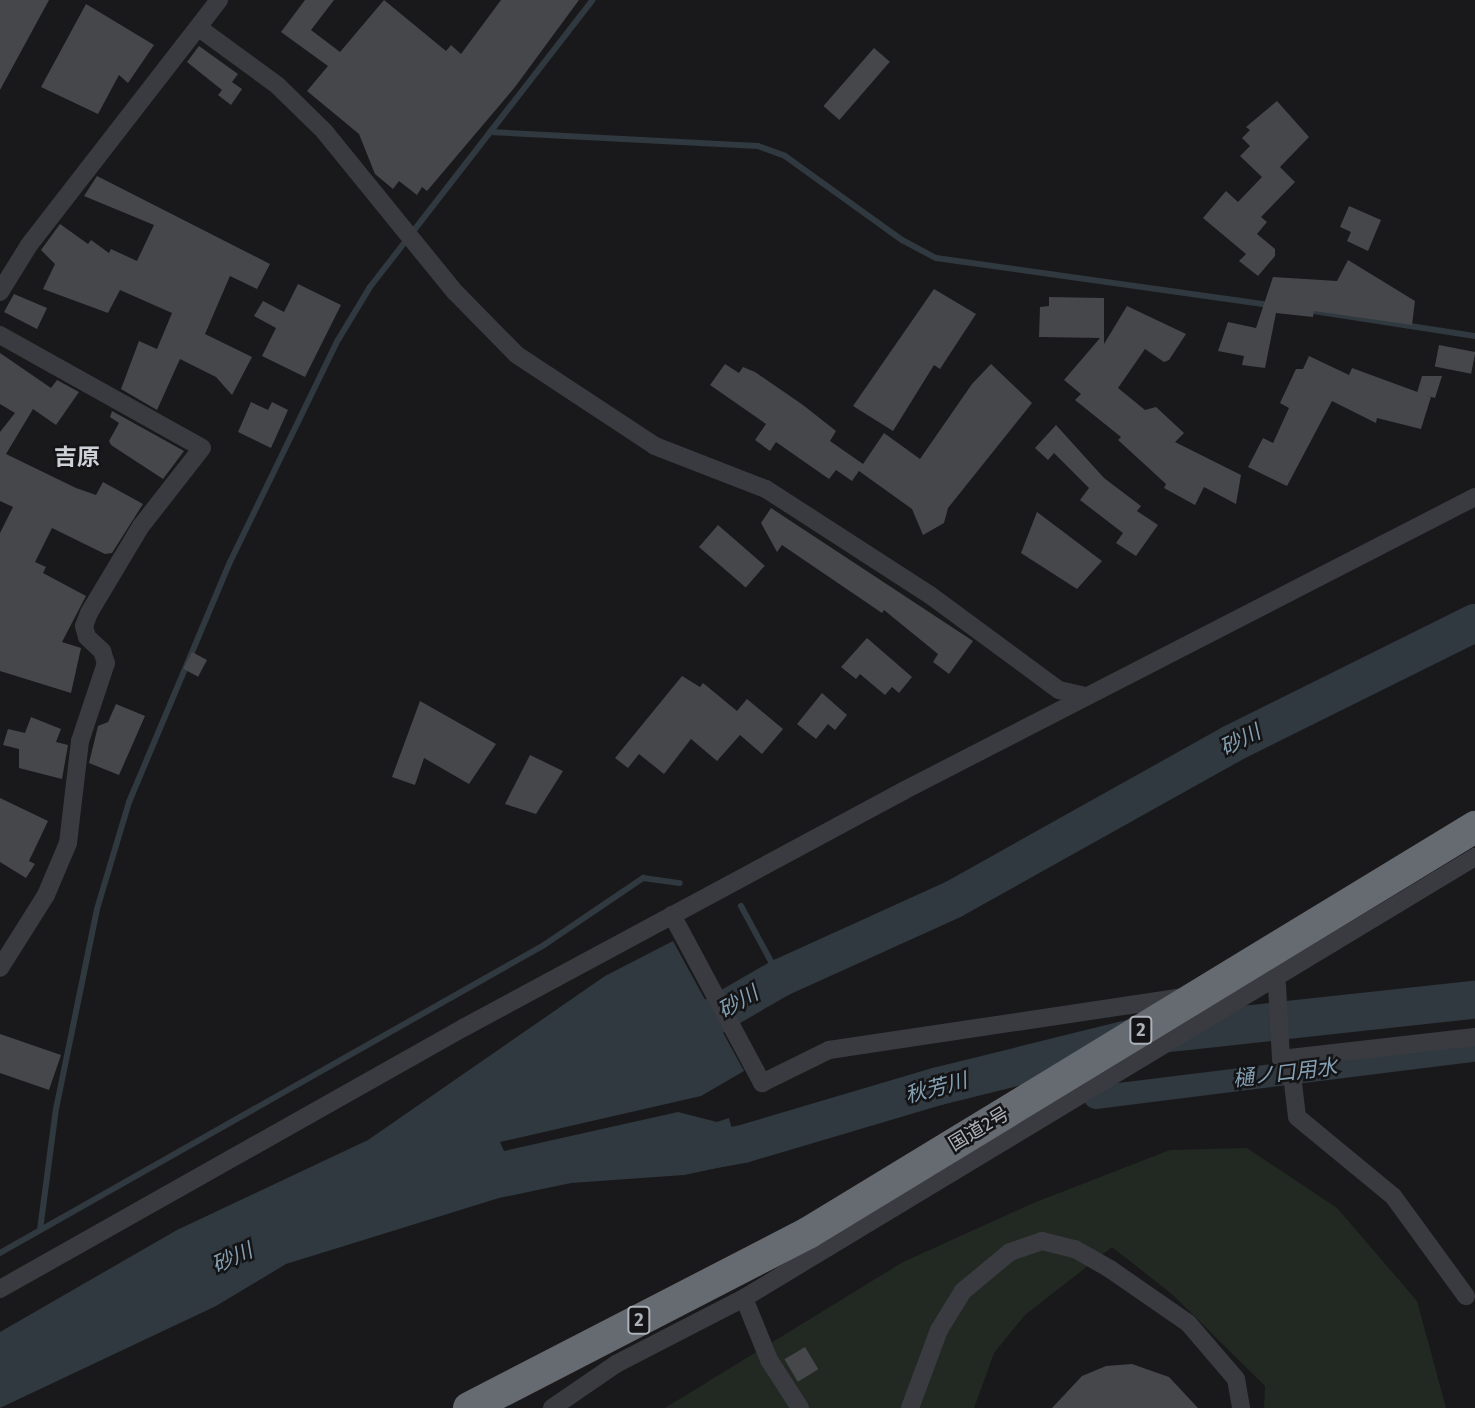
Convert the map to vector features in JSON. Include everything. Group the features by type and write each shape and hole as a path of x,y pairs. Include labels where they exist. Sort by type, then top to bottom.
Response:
{"highway":[{"name":"国道2号","path":"469,1408 814,1242 1475,828"}],"street":[{"path":"0,292 29,245 219,0"},
{"path":"199,28 277,85 324,131 408,236 489,330 541,372 655,446 766,489 930,594 1059,690 1084,696"},
{"path":"0,335 202,448 141,526 89,613 84,626 87,637 103,651 106,663 80,741 68,844 46,895 0,968"},
{"path":"0,1289 463,1028 672,915 1084,696 1475,497"},
{"path":"552,1408 616,1364 744,1298 814,1242 1475,857"},
{"path":"672,915 762,1083 829,1050 1277,987 1475,870"},
{"path":"1277,987 1297,1117 1393,1196 1466,1296"},
{"path":"1287,1059 1475,1037"},
{"path":"910,1408 939,1330 963,1291 1010,1252 1042,1241 1075,1250 1110,1269 1188,1323 1236,1379 1241,1408"},
{"path":"744,1298 769,1360 800,1408"}],"shaded area":[{"path":"1247,1148 1337,1208 1417,1301 1446,1408 1264,1408 1265,1386 1173,1295 1112,1247 1025,1315 994,1353 974,1408 665,1408 903,1262 1036,1202 1170,1150"}],"water":[{"path":"673,941 744,1071 701,1096 500,1142 504,1151 678,1112 717,1122 729,1118 741,1163 684,1175 571,1183 499,1198 286,1264 216,1306 0,1408 0,1332 177,1230 368,1140 605,976"}],"building":[{"path":"0,0 49,0 0,90"},
{"path":"305,0 334,0 311,30 340,52 384,0 446,51 451,45 461,54 501,0 579,0 515,87 427,191 422,187 417,195 399,181 393,189 375,174 359,134 307,91 328,66 281,32"},
{"path":"86,4 154,45 128,83 119,75 98,114 41,87"},
{"path":"199,46 238,74 232,82 242,89 231,105 218,95 222,90 187,62"},
{"path":"874,48 890,62 839,120 823,106"},
{"path":"1277,101 1309,137 1280,167 1295,182 1261,217 1267,222 1257,234 1275,249 1275,256 1258,276 1239,261 1246,254 1203,218 1226,191 1238,202 1262,177 1240,156 1250,146 1242,138 1250,130 1246,127"},
{"path":"97,176 270,264 257,289 230,276 205,334 252,357 232,395 216,377 180,359 157,410 121,389 139,341 157,349 172,313 120,290 108,313 43,289 55,264 41,250 60,224 88,244 91,240 109,253 111,249 137,261 154,225 84,196"},
{"path":"1349,206 1381,220 1368,251 1347,241 1351,232 1340,227"},
{"path":"1348,260 1415,301 1412,325 1314,311 1313,317 1276,313 1265,368 1242,365 1244,356 1218,351 1228,322 1256,328 1273,277 1337,281"},
{"path":"298,284 341,305 305,377 262,356 276,328 254,316 263,301 284,312"},
{"path":"934,289 976,314 940,369 934,365 893,431 853,406"},
{"path":"14,294 47,308 37,329 4,312"},
{"path":"1049,297 1104,298 1104,344 1127,306 1186,334 1169,360 1164,362 1145,349 1118,388 1145,410 1156,407 1184,433 1175,442 1241,475 1236,504 1204,487 1195,505 1164,488 1166,484 1118,440 1121,437 1075,400 1081,394 1064,380 1100,338 1039,337 1040,307 1049,306"},
{"path":"1439,345 1475,352 1471,374 1435,367"},
{"path":"0,353 51,388 57,380 79,392 56,425 33,409 6,454 76,488 96,495 103,482 143,504 112,553 105,554 52,528 35,562 46,567 43,573 86,596 62,642 81,648 71,693 0,671 0,533 13,507 0,501 0,432 15,413 0,404"},
{"path":"1309,356 1349,375 1352,368 1431,397 1421,429 1377,418 1376,423 1332,401 1287,486 1248,467 1263,438 1273,443 1289,408 1280,403 1296,369 1303,369"},
{"path":"725,364 739,373 743,367 755,372 803,405 836,431 830,441 863,464 884,433 920,459 972,384 991,364 1032,403 948,508 944,523 923,535 912,509 859,471 852,481 836,470 829,479 776,442 770,451 755,440 766,424 710,385"},
{"path":"1422,376 1442,376 1435,398 1417,393"},
{"path":"251,402 268,410 272,402 288,410 271,448 238,432"},
{"path":"112,411 184,451 163,479 111,445 109,441 119,423 110,417"},
{"path":"1056,425 1104,478 1141,506 1137,511 1158,525 1136,556 1116,543 1123,533 1080,500 1089,488 1054,453 1048,460 1035,448"},
{"path":"771,508 973,641 949,674 933,662 938,654 884,610 882,613 782,545 777,552 761,523"},
{"path":"1037,512 1102,561 1077,589 1021,553"},
{"path":"718,525 765,566 746,588 699,547"},
{"path":"867,638 912,677 899,693 892,687 885,695 860,674 856,679 841,667"},
{"path":"192,652 207,660 198,677 183,669"},
{"path":"682,676 700,687 703,683 737,711 747,699 783,729 762,754 740,735 717,761 691,739 664,774 639,754 628,768 615,758"},
{"path":"822,693 847,715 835,730 828,724 816,739 797,724"},
{"path":"420,701 496,744 469,784 424,758 415,785 392,777"},
{"path":"116,704 145,716 119,775 89,763 98,726 108,722"},
{"path":"31,717 61,729 56,742 68,745 62,779 19,768 19,749 3,745 8,729 25,733"},
{"path":"530,755 563,771 536,814 505,804"},
{"path":"0,798 48,821 29,861 35,864 26,878 0,862"},
{"path":"0,1034 61,1055 49,1090 0,1073"},
{"path":"805,1347 818,1369 798,1382 784,1359"},
{"path":"1132,1364 1169,1377 1198,1408 1052,1408 1082,1376 1106,1366"}],"waterway":[{"path":"40,1230 56,1109 97,909 129,802 230,562 338,340 370,287 593,0"},
{"path":"490,132 758,146 785,156 902,240 936,258 1272,305"},
{"path":"1307,310 1475,336"},
{"name":"砂川","path":"685,1033 780,978 954,899 1231,744 1475,623"},
{"path":"0,1253 544,945 643,878 680,883"},
{"path":"741,906 780,978"},
{"name":"秋芳川","path":"686,1154 743,1144 939,1086 1141,1036 1475,1000"},
{"name":"樋ノ口用水","path":"1095,1097 1475,1050"}],"district":[{"name":"吉原","path":"77,457"}]}
